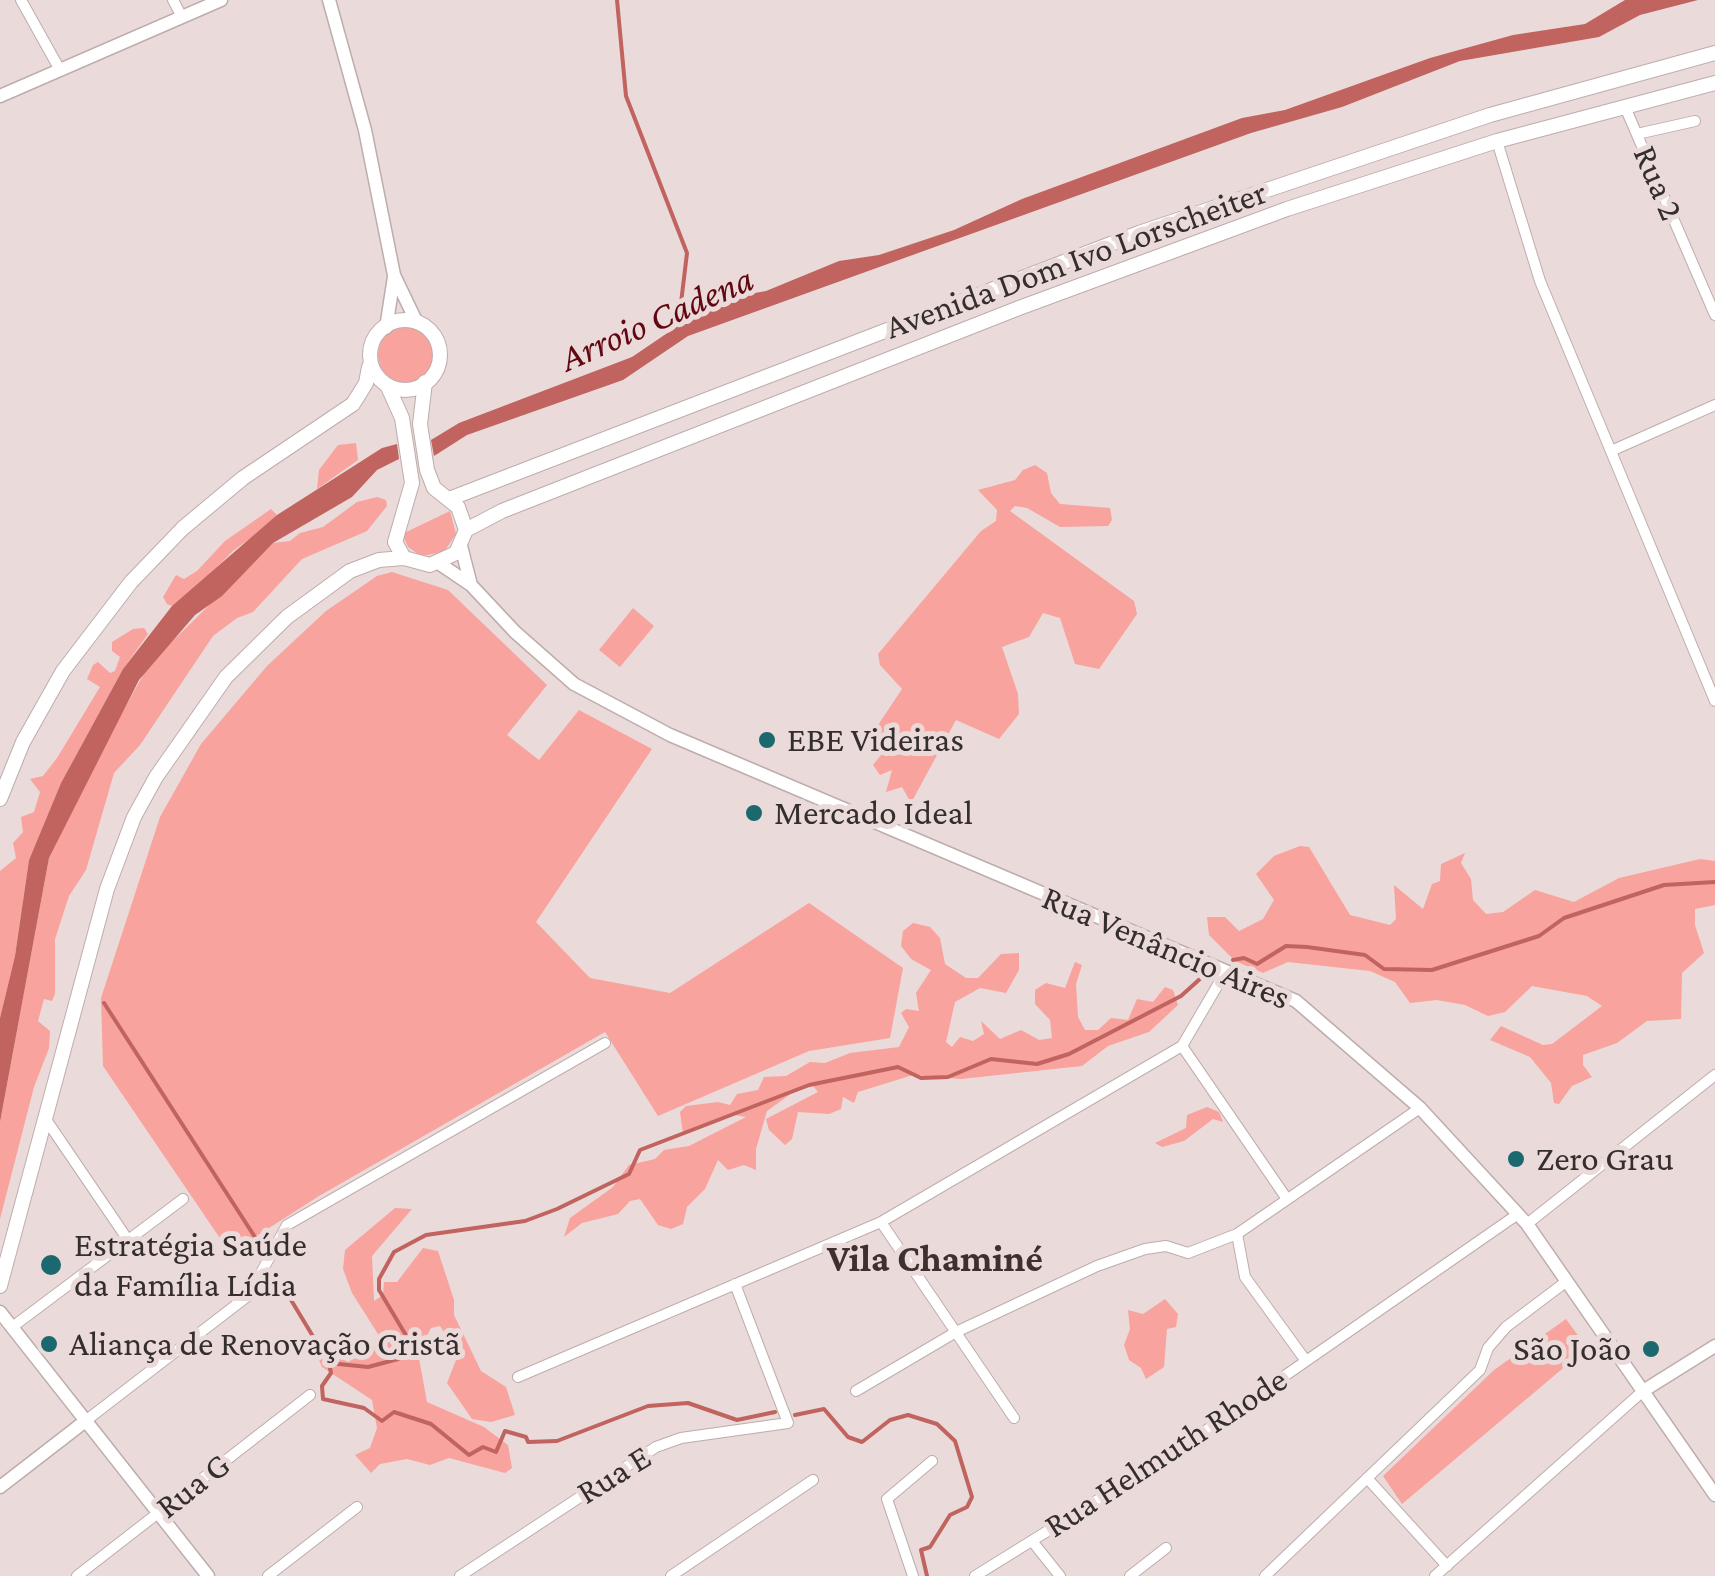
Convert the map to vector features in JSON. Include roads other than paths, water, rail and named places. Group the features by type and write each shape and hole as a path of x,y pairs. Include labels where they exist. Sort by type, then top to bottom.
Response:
{"main road":[{"name":"Avenida Dom Ivo Lorscheiter","path":"444,496 1173,221 1490,115 1715,53"},
{"name":"Avenida Dom Ivo Lorscheiter","path":"466,530 502,511 1019,308 1287,209 1497,141 1715,82"},
{"path":"0,799 29,730 63,671 131,582 183,528 243,478 352,404 366,383 368,353 386,328 417,322 434,332 442,348 438,367 425,382 406,389 388,387"},
{"path":"369,368 388,387 404,427 411,474 394,542 404,558"},
{"path":"0,1286 108,889 134,817 156,777 226,677 286,617 350,572 379,560 404,558 420,565 440,564 461,546 466,530 458,507 444,496 427,470 420,424 425,382"},
{"path":"406,505 423,496 444,496"}],"street":[{"path":"22,0 60,70"},
{"path":"172,0 182,17"},
{"path":"0,96 221,0"},
{"path":"329,0 373,164 394,275 417,322"},
{"name":"Rua 2","path":"1625,107 1715,315"},
{"path":"1637,134 1695,121"},
{"path":"1497,141 1540,281 1715,700"},
{"path":"386,328 394,275"},
{"path":"1611,452 1715,405"},
{"path":"461,546 471,585"},
{"name":"Rua Venâncio Aires","path":"440,564 471,585 574,684 670,735 1296,1001 1420,1108 1523,1219 1715,1495"},
{"path":"518,1377 881,1222 1182,1046 1226,971"},
{"path":"0,1488 249,1295 287,1226 604,1043"},
{"path":"1182,1046 1288,1199"},
{"name":"Rua Helmuth Rhode","path":"975,1576 1175,1452 1523,1219 1715,1076"},
{"path":"856,1390 956,1332 1096,1266 1166,1246 1188,1253 1237,1234 1420,1108"},
{"path":"46,1121 128,1240"},
{"path":"14,1325 183,1199"},
{"path":"881,1222 1014,1418"},
{"path":"1237,1234 1245,1277 1306,1362"},
{"path":"1266,1576 1480,1370 1488,1348 1506,1327 1567,1281"},
{"name":"Rua E","path":"460,1576 656,1447 681,1438 788,1422 735,1284"},
{"path":"0,1312 208,1576"},
{"path":"1435,1576 1644,1392 1715,1346"},
{"name":"Rua G","path":"76,1576 310,1396"},
{"path":"914,1576 886,1499 932,1461"},
{"path":"1367,1478 1448,1566"},
{"path":"671,1576 813,1480"},
{"path":"268,1576 357,1506"},
{"path":"1032,1541 1060,1576"},
{"path":"1130,1576 1166,1548"}],"waterway":[{"name":"Arroio Cadena","path":"617,0 626,96 687,253 678,328"},
{"path":"1233,960 1244,958 1257,964 1286,946 1307,947 1365,955 1384,969 1432,970 1539,936 1564,918 1664,885 1715,882"},
{"path":"329,1363 368,1367 398,1359 410,1342 379,1290 379,1279 394,1252 426,1235 525,1221 557,1209 629,1174 640,1150 809,1085 898,1067 921,1078 948,1077 991,1059 1037,1064 1069,1054 1181,996 1201,978"},
{"path":"104,1003 262,1248"},
{"path":"276,1275 329,1363 331,1373 322,1386 323,1399 364,1408 382,1421 394,1412 431,1424 469,1455 483,1447 496,1452 505,1431 526,1437 528,1442 557,1441 648,1406 688,1403 737,1420 775,1412"},
{"path":"795,1415 824,1409 848,1437 862,1442 890,1420 908,1415 937,1424 955,1441 972,1497 967,1507 950,1515 930,1547 921,1550 927,1576"}],"place":[{"name":"EBE Videiras","path":"767,740"},
{"name":"Mercado Ideal","path":"754,813"},
{"name":"Zero Grau","path":"1516,1159"},
{"name":"Estratégia Saúde da Família Lídia","path":"51,1265"},
{"name":"Aliança de Renovação Cristã","path":"49,1344"},
{"name":"São João","path":"1651,1349"}],"district":[{"name":"Vila Chaminé","path":"935,1259"}]}
